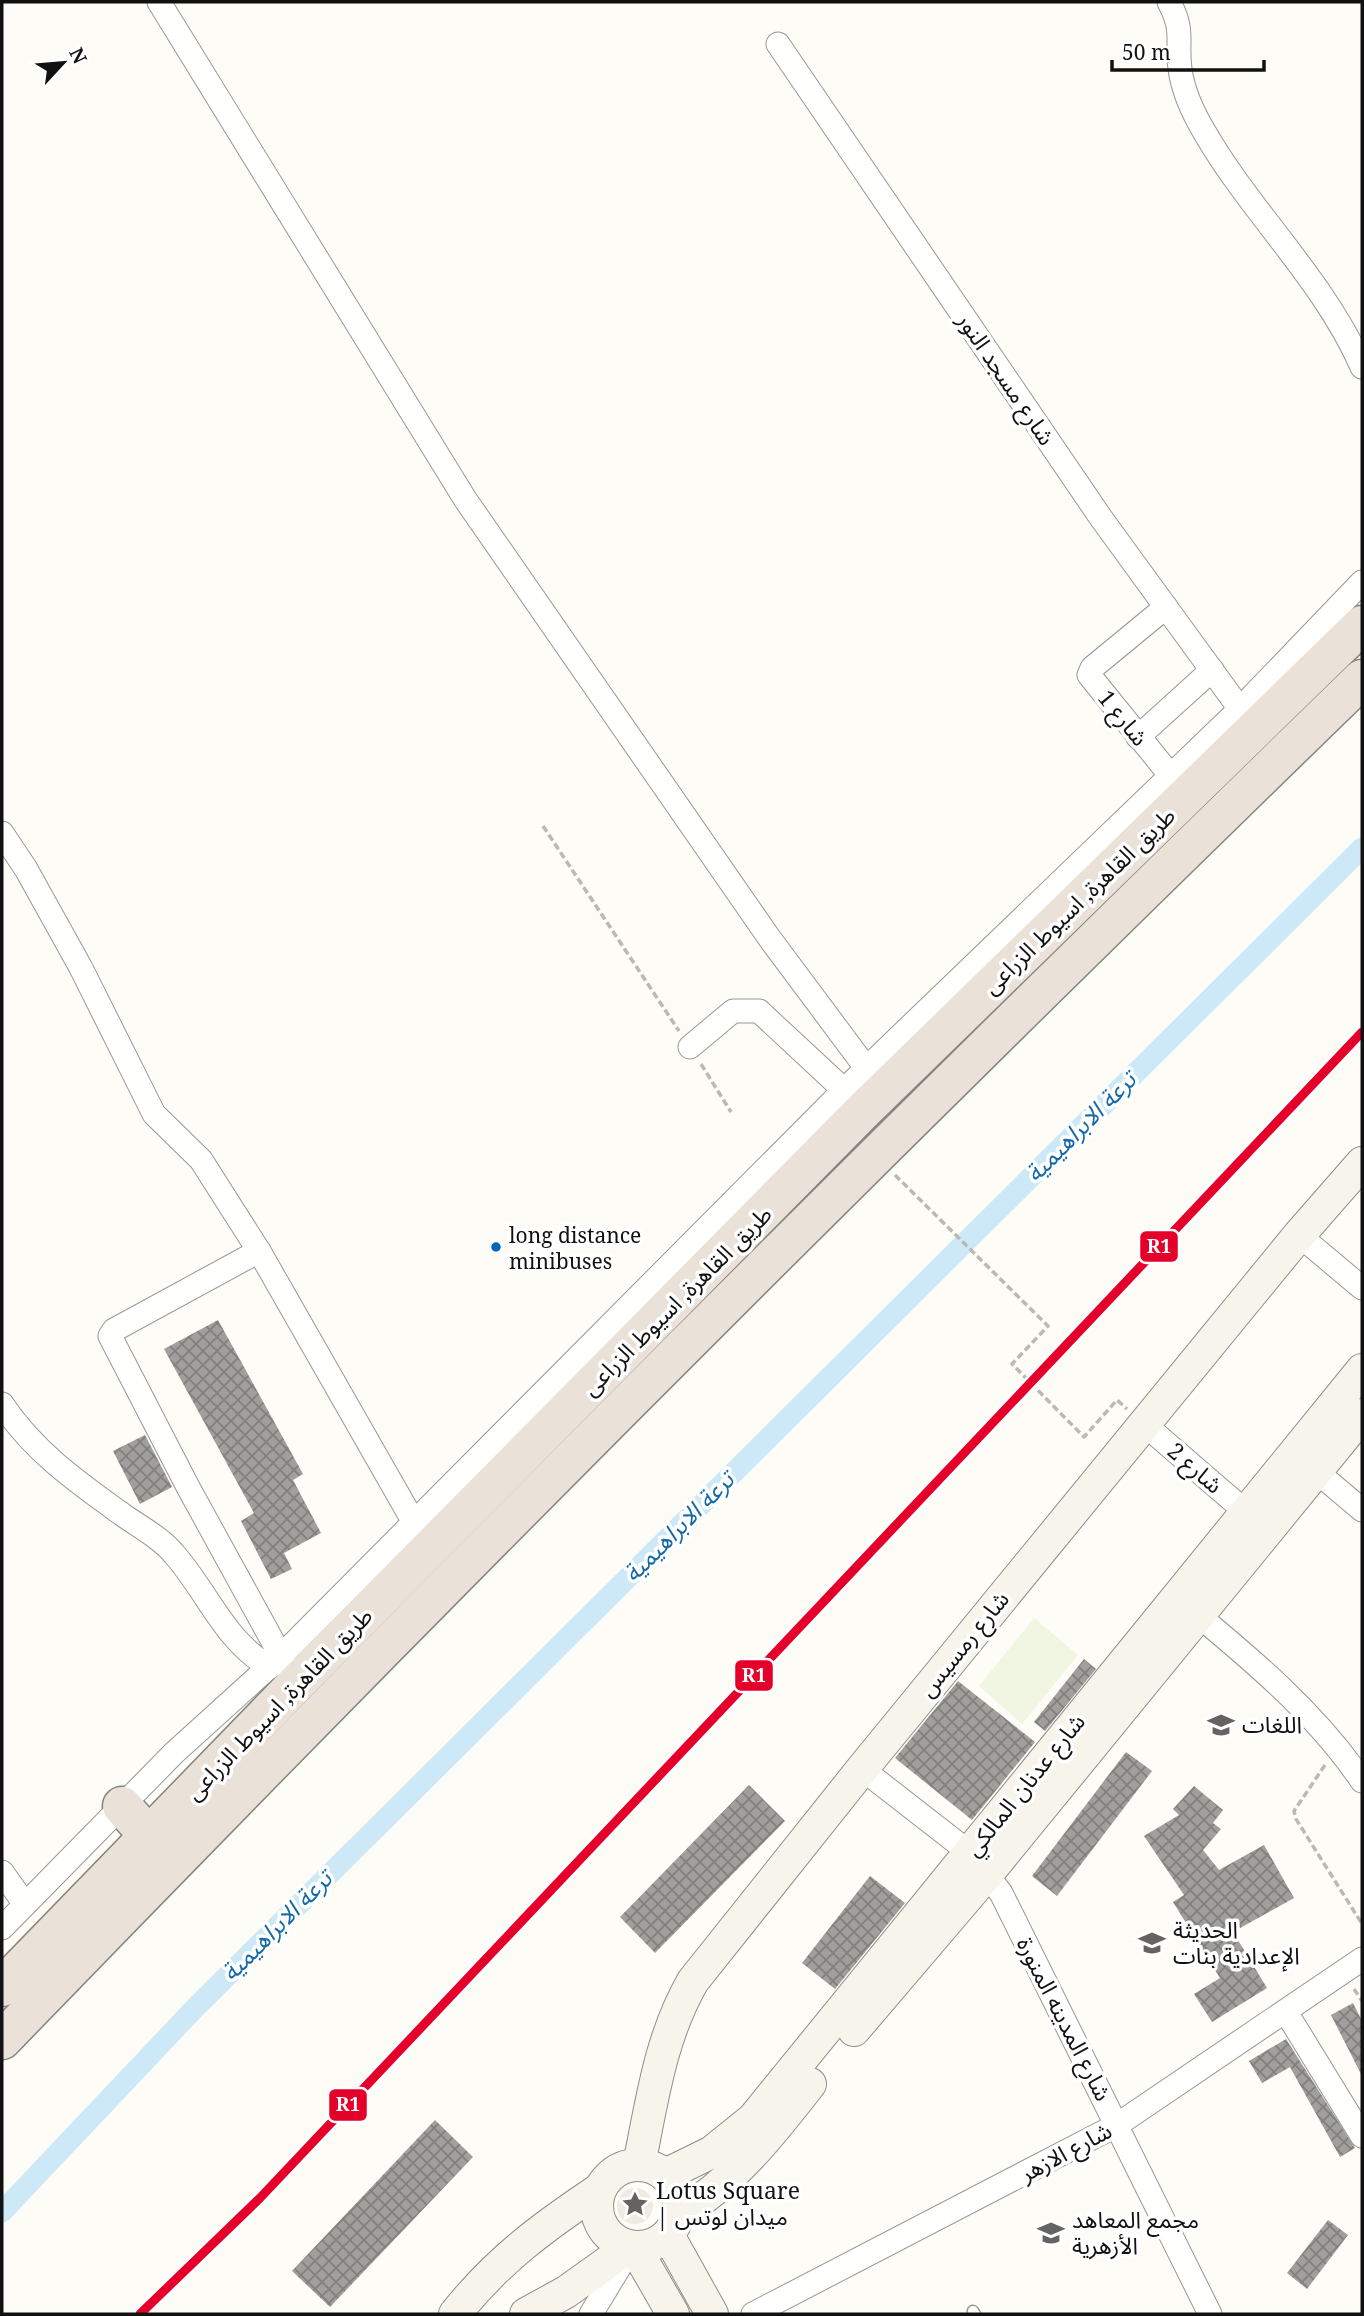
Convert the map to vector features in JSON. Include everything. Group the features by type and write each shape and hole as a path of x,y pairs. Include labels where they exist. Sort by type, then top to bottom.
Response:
{"highway":[{"name":"طريق القاهرة, اسيوط الزراعى","path":"2,1987 150,1837 282,1669 422,1536 858,1090 1362,625"},
{"name":"طريق القاهرة, اسيوط الزراعى","path":"2,2040 211,1825 893,1140 1362,679"},
{"path":"858,1090 893,1140"},
{"path":"122,1806 150,1837"}],"main road":[{"name":"شارع رمسيس","path":"652,2170 662,2050 680,2003 693,1981 1144,1424 1362,1163"},
{"name":"شارع عدنان المالكي","path":"673,2225 755,2152 860,2022 979,1863 1304,1461 1362,1370"},
{"name":"شارع عدنان المالكي","path":"1188,1606 1246,1512 1362,1415"},
{"name":"شارع عدنان المالكي","path":"652,2170 712,2152 753,2119 979,1863"},
{"path":"455,2314 503,2259 533,2234 600,2189 612,2174 652,2170 677,2193 673,2225 712,2314"},
{"path":"600,2189 597,2213 607,2235 632,2247 647,2247 673,2225"},
{"path":"526,2314 566,2292 632,2247"},
{"path":"632,2247 673,2314"}],"street":[{"path":"159,2 452,478 754,916 858,1090"},
{"path":"1170,2 1179,20 1180,67 1186,99 1205,134 1334,311 1362,367"},
{"name":"شارع مسجد النور","path":"778,44 1101,518 1240,709"},
{"name":"طريق القاهرة, اسيوط الزراعى","path":"858,1090 1240,709 1362,582"},
{"name":"شارع 1","path":"1166,607 1090,672 1091,679 1171,776"},
{"path":"1138,737 1212,670"},
{"path":"2,833 26,869 75,957 154,1114 201,1160 259,1251 422,1536"},
{"path":"690,1047 733,1011 759,1011 858,1090"},
{"path":"1300,1235 1362,1288"},
{"path":"259,1251 114,1330 110,1336 282,1669"},
{"path":"2,1404 37,1450 173,1552 233,1636 252,1656 282,1669"},
{"name":"شارع 2","path":"1144,1424 1246,1512"},
{"path":"1304,1461 1362,1510"},
{"path":"1188,1606 1277,1683 1337,1748 1362,1781"},
{"name":"طريق القاهرة, اسيوط الزراعى","path":"2,1928 174,1753 282,1669"},
{"name":"شارع المدينه المنورة","path":"862,1769 979,1863 1000,1893 1210,2314"},
{"path":"2,1872 24,1903"},
{"name":"شارع الازهر","path":"753,2314 1117,2125 1362,1959"},
{"path":"1286,2012 1362,2136"},
{"path":"591,2314 632,2247"}],"path":[{"path":"543,826 731,1112"},
{"path":"904,1183 1048,1326 1012,1364 1084,1437 1110,1409"},
{"path":"1337,1748 1294,1811 1296,1819 1362,1924"}],"green space":[{"path":"1034,1618 1078,1655 1022,1724 979,1686"}],"shaded area":[{"name":"Lotus Square | ميدان لوتس","path":"635,2188 648,2193 653,2206 648,2219 635,2224 622,2219 617,2206 622,2193"}],"building":[{"path":"218,1320 303,1474 293,1480 321,1533 284,1553 292,1569 271,1579 241,1521 254,1513 164,1349"},
{"path":"145,1435 172,1487 140,1504 113,1451"},
{"path":"1084,1659 1096,1669 1045,1731 1034,1722"},
{"path":"958,1681 1035,1742 972,1820 895,1758"},
{"path":"1126,1752 1152,1771 1057,1896 1032,1876"},
{"path":"749,1785 785,1821 655,1953 620,1917"},
{"path":"1194,1786 1223,1810 1213,1823 1221,1829 1203,1850 1219,1870 1264,1845 1294,1898 1233,1932 1267,1988 1212,2022 1194,1994 1220,1978 1173,1902 1184,1895 1144,1836 1179,1815 1173,1809"},
{"path":"870,1876 905,1903 835,1989 802,1963"},
{"path":"1353,2003 1362,2021 1362,2076 1331,2015"},
{"path":"1286,2039 1355,2148 1340,2157 1290,2067 1262,2083 1249,2061"},
{"path":"435,2120 473,2157 330,2307 292,2271"},
{"path":"1328,2220 1348,2235 1307,2289 1287,2273"}],"waterway":[{"name":"ترعة الابراهيمية","path":"2,2212 194,2009 1362,848"}],"transit line":[{"name":"R1","path":"140,2314 260,2198 1362,1032"}],"place":[{"name":"long distance minibuses","path":"496,1247"},
{"name":"اللغات","path":"1221,1725"},
{"name":"الحديثة الإعدادية بنات","path":"1152,1943"},
{"name":"Lotus Square | ميدان لوتس","path":"635,2204"},
{"name":"مجمع المعاهد الأزهرية","path":"1051,2233"}]}
